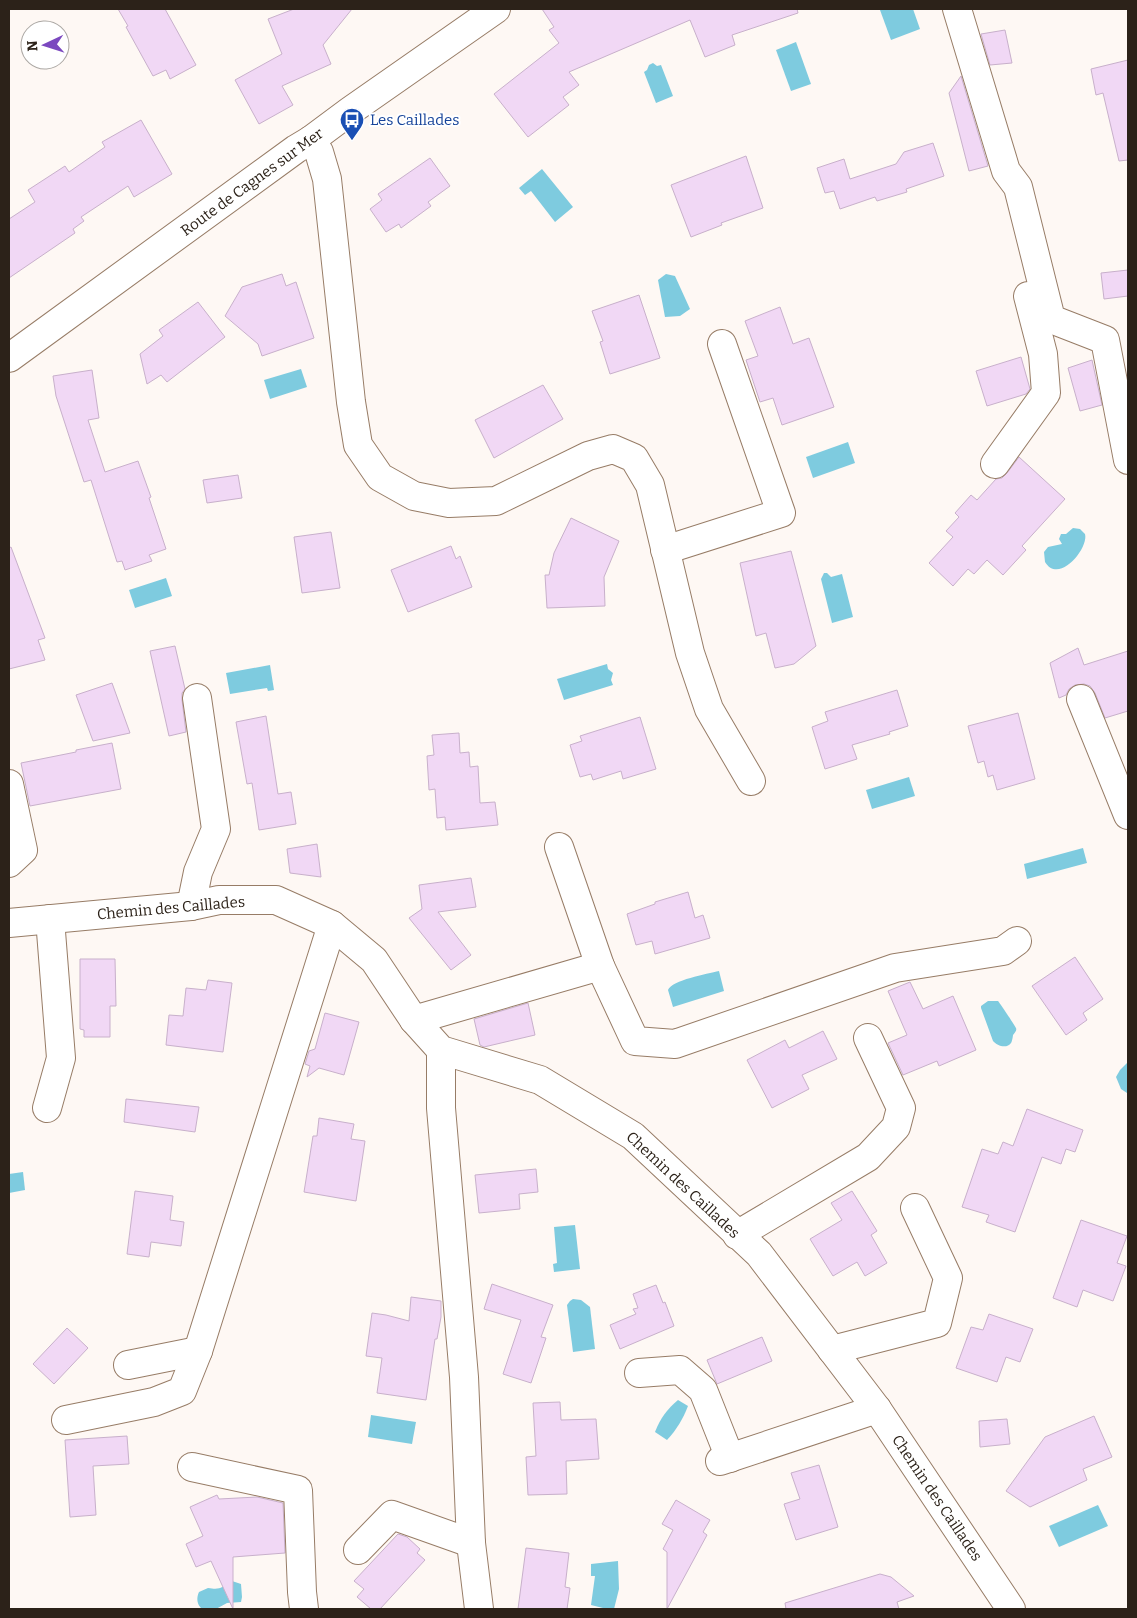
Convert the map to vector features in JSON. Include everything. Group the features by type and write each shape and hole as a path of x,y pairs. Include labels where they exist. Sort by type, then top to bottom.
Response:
{"street":[{"name":"Route de Cagnes sur Mer","path":"9,358 280,161 312,140 350,110 496,9"},
{"path":"957,9 1006,171 1018,187 1051,319 1105,340 1128,460"},
{"path":"312,140 319,152 327,179 351,402 358,445 380,477 414,496 449,503 496,501 588,456 613,449 634,458 650,485 690,652 709,709 751,781"},
{"path":"995,464 1046,393 1043,354 1002,193 1006,171"},
{"path":"665,550 781,513 722,344"},
{"path":"190,906 198,872 216,829 197,698"},
{"path":"1081,698 1128,816"},
{"path":"9,784 23,850 9,863"},
{"path":"559,847 600,966 636,1041 675,1044 895,968 1003,952 1018,941"},
{"name":"Chemin des Caillades","path":"9,923 190,906 219,900 276,900 332,925 374,960 414,1020 441,1050 540,1080 633,1136 736,1235 759,1254 877,1409 1011,1609"},
{"path":"47,1108 61,1058 50,919"},
{"path":"66,1420 154,1402 182,1391 198,1351 332,925"},
{"path":"414,1020 600,966"},
{"path":"736,1235 868,1156 896,1127 901,1108 868,1038"},
{"path":"441,1050 441,1108 464,1377 470,1542 479,1609"},
{"path":"832,1350 937,1323 948,1278 915,1208"},
{"path":"128,1365 198,1351"},
{"path":"639,1373 680,1370 703,1390 725,1459 877,1409"},
{"path":"192,1466 298,1490 304,1609"},
{"path":"358,1550 392,1515 470,1542"}],"water":[{"path":"913,9 920,29 891,40 880,10"},
{"path":"796,42 811,84 791,91 776,50"},
{"path":"653,63 657,66 661,65 673,96 656,103 644,72"},
{"path":"542,169 573,207 555,222 531,191 525,195 519,188"},
{"path":"666,274 675,276 690,309 680,316 665,317 658,280"},
{"path":"301,369 307,387 270,399 264,380"},
{"path":"848,442 855,463 813,478 806,457"},
{"path":"1073,528 1080,529 1085,534 1082,548 1072,562 1065,567 1051,568 1045,562 1044,552 1048,547 1062,544 1059,539 1061,534 1066,534"},
{"path":"824,573 831,577 842,574 853,617 832,623 821,579"},
{"path":"166,578 172,596 135,608 129,590"},
{"path":"607,664 608,669 613,673 611,680 613,685 564,700 557,679"},
{"path":"270,665 274,690 268,691 267,688 230,694 226,673"},
{"path":"909,777 915,796 872,809 866,790"},
{"path":"1083,848 1087,863 1027,879 1024,864"},
{"path":"719,971 724,991 673,1007 668,990 671,986 691,978"},
{"path":"988,1001 998,1001 1016,1028 1011,1042 1007,1046 999,1045 993,1041 981,1008"},
{"path":"1128,1062 1127,1093 1121,1089 1116,1077"},
{"path":"23,1172 25,1190 9,1193 9,1174"},
{"path":"575,1225 580,1269 554,1272 553,1264 557,1263 554,1227"},
{"path":"573,1299 581,1300 590,1307 595,1349 573,1352 567,1305"},
{"path":"678,1400 688,1406 679,1424 667,1440 655,1432 664,1415"},
{"path":"371,1415 416,1422 412,1444 368,1437"},
{"path":"1098,1505 1108,1526 1059,1547 1049,1526"},
{"path":"618,1561 619,1589 614,1609 591,1605 595,1576 591,1576 591,1564"},
{"path":"232,1581 241,1584 241,1602 227,1603 216,1609 202,1609 199,1606 199,1592 208,1588 220,1588"}],"building":[{"path":"118,9 165,9 196,65 170,79 166,70 153,76"},
{"path":"294,9 352,9 323,45 331,64 282,86 293,105 259,124 235,80 282,54 268,19"},
{"path":"542,9 797,9 798,13 732,35 735,45 705,57 690,20 569,72 579,85 563,97 569,105 528,137 494,94 559,43 549,30 554,27"},
{"path":"1005,30 1012,63 990,65 981,34"},
{"path":"1128,60 1128,160 1119,161 1103,93 1096,95 1091,69"},
{"path":"961,76 988,166 969,171 949,93"},
{"path":"141,120 172,174 134,197 128,186 81,217 84,221 73,229 75,233 9,278 9,219 35,202 28,190 65,166 69,172 105,147 102,142"},
{"path":"933,143 944,176 906,189 907,192 877,201 875,197 840,209 834,191 825,193 817,168 844,159 850,179 896,164 904,152"},
{"path":"746,156 763,208 721,223 722,225 691,237 671,185"},
{"path":"430,158 450,186 428,202 431,206 401,228 399,224 386,232 370,209 382,200 378,194"},
{"path":"1128,270 1128,296 1104,299 1101,273"},
{"path":"282,274 286,286 296,282 314,338 262,356 258,344 225,316 242,287"},
{"path":"639,295 660,358 610,374 600,342 603,341 592,311"},
{"path":"198,302 225,337 167,382 161,375 147,384 140,354 163,336 159,330"},
{"path":"780,307 793,344 809,338 834,407 782,425 773,398 760,402 746,360 758,356 745,321"},
{"path":"1021,357 1030,389 1026,394 987,406 976,371"},
{"path":"1092,360 1102,405 1080,411 1068,368"},
{"path":"92,370 99,418 88,420 105,472 138,461 166,549 149,555 152,561 125,570 122,561 117,562 91,480 84,482 56,396 53,376"},
{"path":"543,385 563,419 494,458 475,420"},
{"path":"1019,457 1065,499 1022,546 1026,550 1003,575 987,560 974,574 968,569 953,586 929,563 953,537 946,531 959,517 955,513 971,495 977,500 996,479 1002,478 1007,473"},
{"path":"238,475 242,498 207,503 203,480"},
{"path":"571,518 619,541 604,577 605,606 547,608 545,575 549,575 554,553"},
{"path":"331,532 340,588 302,593 294,537"},
{"path":"451,546 456,559 460,556 472,587 408,612 391,570"},
{"path":"11,547 45,638 38,640 45,660 9,669 9,548"},
{"path":"791,551 816,646 794,664 775,668 766,633 756,636 740,563"},
{"path":"175,646 185,689 182,693 182,700 186,732 169,736 150,651"},
{"path":"1078,648 1084,665 1128,651 1128,711 1105,718 1095,693 1090,686 1084,684 1075,685 1069,689 1066,695 1059,698 1050,663"},
{"path":"112,683 130,733 93,741 76,695"},
{"path":"897,690 908,726 889,732 890,734 852,745 857,759 825,769 812,727 828,721 825,712"},
{"path":"1018,713 1035,779 997,790 993,775 988,777 984,761 978,763 968,726"},
{"path":"266,716 278,794 291,792 296,824 259,830 252,783 247,784 236,722"},
{"path":"640,717 656,769 623,779 621,771 593,780 591,774 580,777 570,745 582,741 580,736"},
{"path":"459,733 460,753 469,752 470,767 478,766 480,803 495,802 498,825 446,830 445,817 437,818 435,789 429,790 427,756 434,755 432,735"},
{"path":"112,743 121,789 30,806 21,763"},
{"path":"317,844 321,877 290,873 287,849"},
{"path":"471,878 476,907 438,912 471,955 451,970 409,918 422,909 419,885"},
{"path":"688,892 695,918 703,915 710,938 655,954 652,941 636,945 627,914 655,904 655,902"},
{"path":"1075,957 1103,999 1083,1013 1087,1020 1066,1035 1032,986"},
{"path":"80,959 115,959 116,1006 110,1006 110,1037 84,1037 84,1030 80,1029"},
{"path":"208,980 232,983 223,1052 166,1045 169,1015 183,1016 186,988 206,990"},
{"path":"910,982 923,1009 953,996 976,1050 939,1066 937,1061 903,1075 888,1043 907,1035 888,991"},
{"path":"528,1003 535,1035 484,1047 480,1045 474,1019"},
{"path":"325,1013 359,1022 344,1075 319,1068 307,1077 310,1066 305,1064 309,1051 315,1049"},
{"path":"823,1031 837,1059 802,1075 809,1089 772,1108 747,1060 785,1040 789,1048"},
{"path":"126,1099 199,1107 195,1132 124,1122"},
{"path":"1027,1109 1083,1130 1075,1152 1066,1149 1061,1164 1042,1157 1015,1232 986,1222 989,1215 962,1207 982,1149 998,1154 1003,1142 1013,1146"},
{"path":"319,1118 354,1124 351,1139 365,1141 356,1201 304,1192 313,1136 317,1136"},
{"path":"536,1169 538,1192 519,1194 520,1209 479,1213 475,1175"},
{"path":"135,1191 173,1196 170,1220 184,1222 181,1246 151,1242 149,1257 127,1254"},
{"path":"852,1191 877,1231 871,1235 887,1263 865,1276 857,1262 833,1276 810,1239 842,1220 831,1203"},
{"path":"1081,1220 1127,1236 1117,1263 1126,1266 1113,1301 1083,1290 1077,1307 1053,1298"},
{"path":"492,1284 553,1305 541,1337 546,1338 531,1383 503,1374 521,1320 484,1309"},
{"path":"656,1285 674,1326 620,1349 610,1325 636,1314 633,1309 638,1308 633,1294"},
{"path":"411,1297 441,1301 441,1317 437,1339 435,1339 426,1400 377,1393 382,1358 366,1356 372,1313 409,1321"},
{"path":"989,1314 1033,1329 1020,1362 1006,1357 997,1382 956,1368 971,1327 983,1330"},
{"path":"67,1328 88,1348 54,1384 33,1364"},
{"path":"762,1337 772,1361 717,1384 707,1360"},
{"path":"560,1402 561,1420 596,1419 599,1459 566,1461 567,1494 528,1495 526,1457 536,1456 533,1403"},
{"path":"1094,1416 1112,1457 1083,1469 1087,1480 1030,1507 1006,1491 1045,1437"},
{"path":"1007,1419 1010,1444 980,1447 979,1421"},
{"path":"127,1436 129,1464 93,1466 96,1515 70,1517 65,1440"},
{"path":"819,1465 838,1527 796,1540 784,1504 800,1499 791,1473"},
{"path":"217,1495 219,1499 257,1497 283,1503 285,1553 233,1557 233,1609 211,1561 196,1567 186,1544 203,1536 190,1507"},
{"path":"676,1500 710,1520 703,1532 707,1535 667,1609 667,1552 663,1549 673,1530 662,1524"},
{"path":"398,1534 407,1537 420,1549 417,1553 425,1560 380,1609 371,1609 357,1597 364,1589 354,1581"},
{"path":"526,1548 569,1553 565,1587 570,1588 567,1609 518,1609"},
{"path":"880,1574 891,1577 914,1596 897,1602 899,1609 786,1609 785,1603"}],"place":[{"name":"Les Caillades","path":"352,141"}]}
